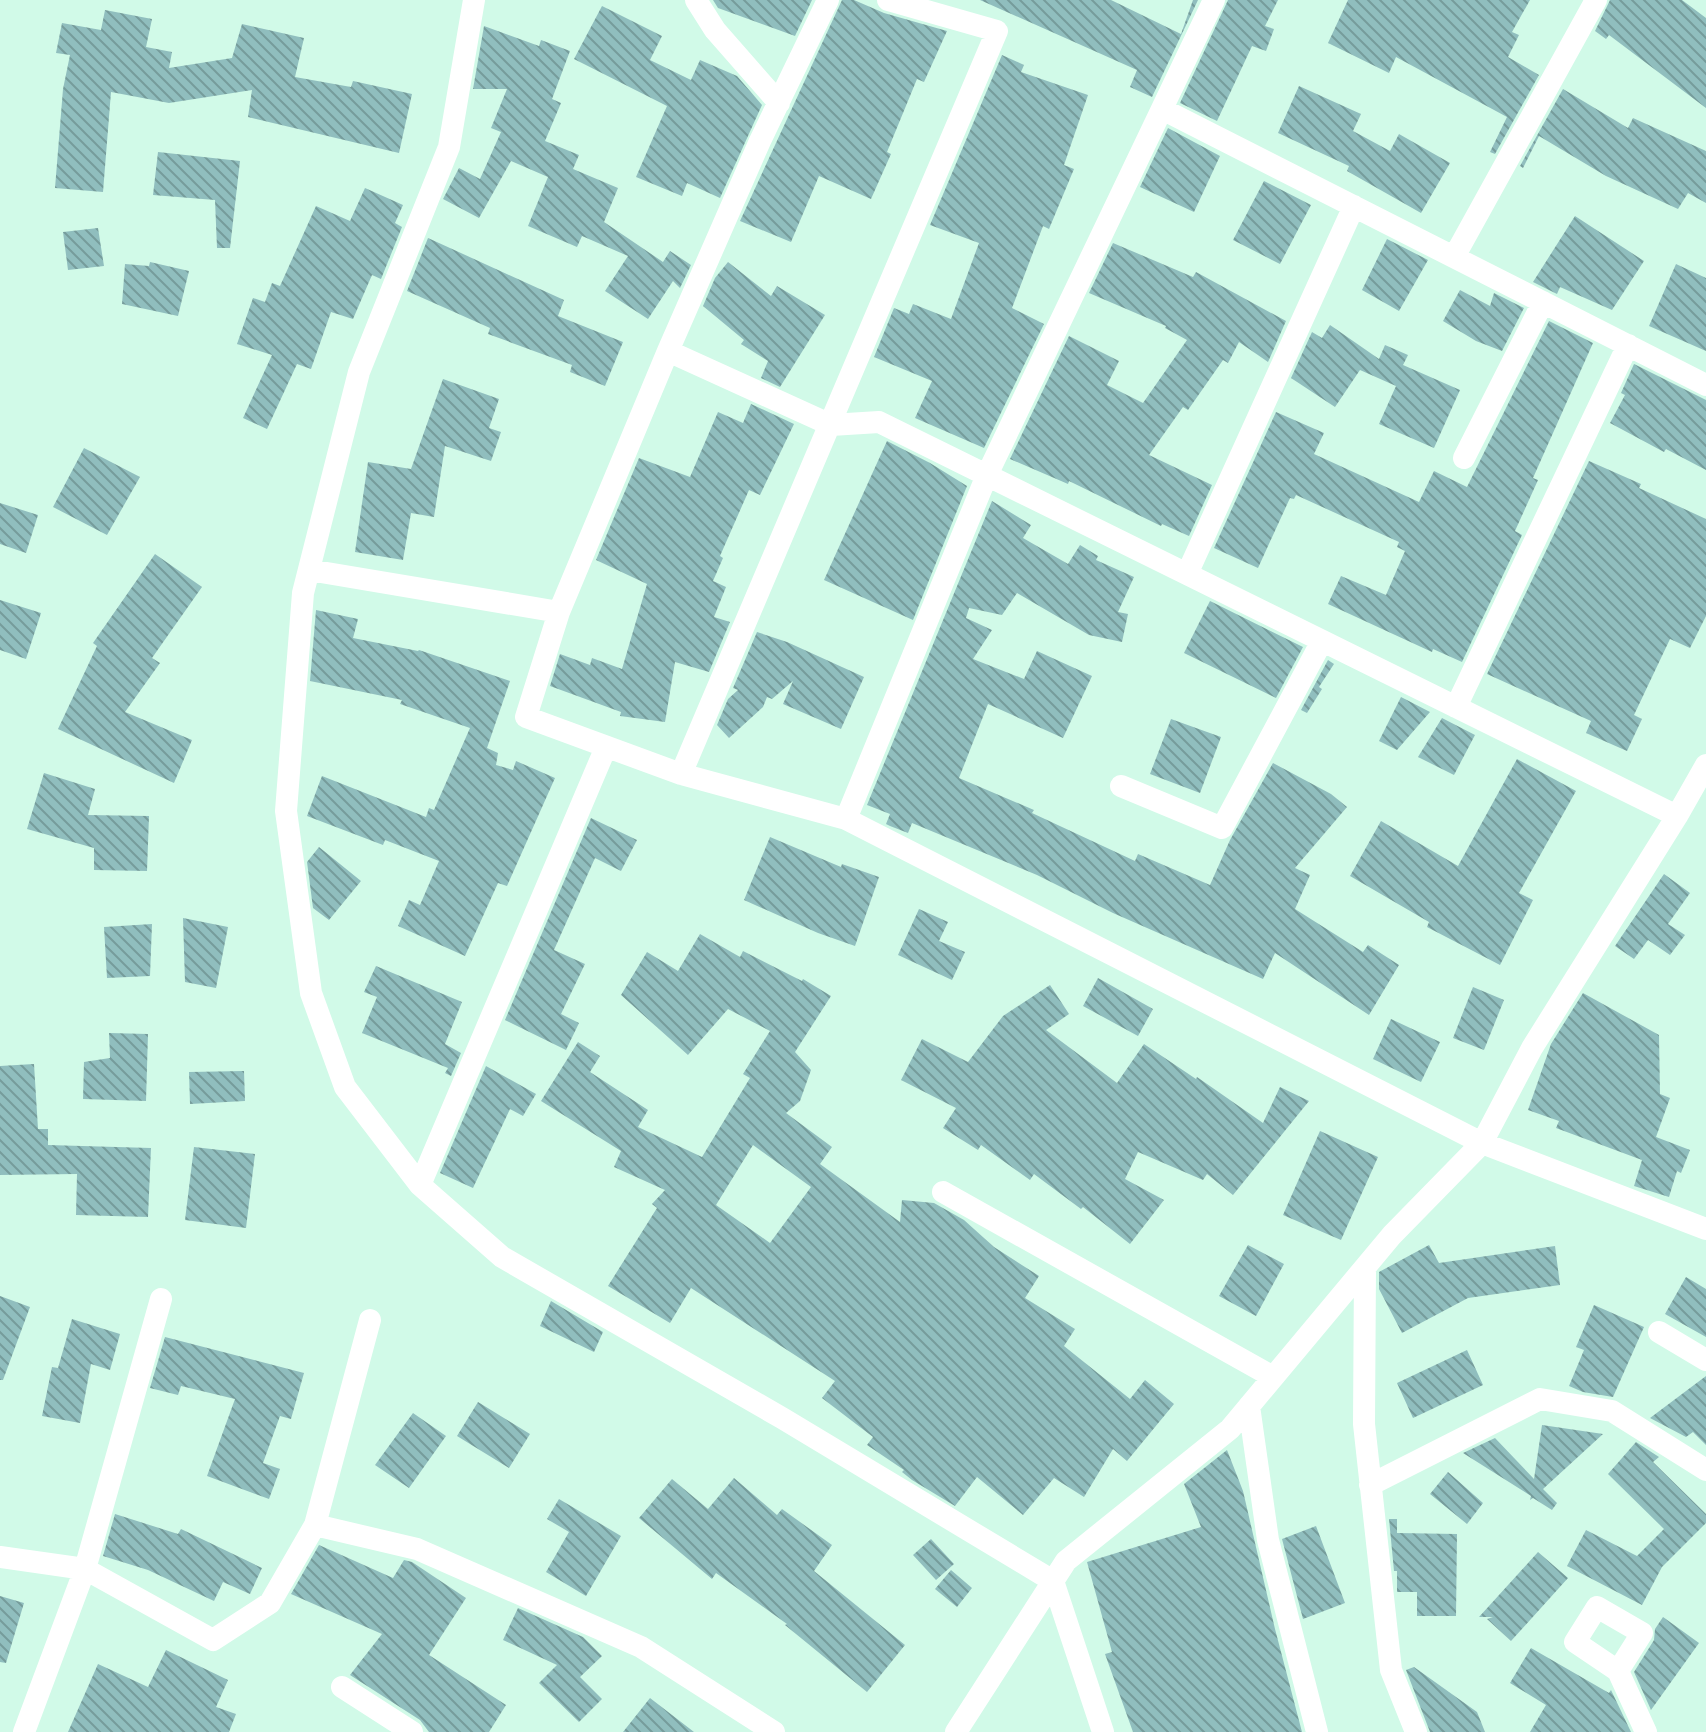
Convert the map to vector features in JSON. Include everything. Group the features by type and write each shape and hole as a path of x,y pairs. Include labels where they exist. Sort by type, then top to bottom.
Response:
{"street":[{"path":"474,0 449,147 359,372 303,593 286,811 311,993 345,1087 420,1185 502,1257 782,1418 1053,1581 1103,1732"},
{"path":"696,0 715,30 779,103"},
{"path":"828,0 668,351 559,612 526,717 681,774 846,819 1482,1143 1706,1229"},
{"path":"681,774 997,31 888,0"},
{"path":"846,819 987,475 1214,0"},
{"path":"1454,257 1596,0"},
{"path":"1162,109 1706,385"},
{"path":"1187,574 1354,206"},
{"path":"1464,458 1543,302"},
{"path":"1456,707 1628,345"},
{"path":"668,351 831,425 879,422 1677,816"},
{"path":"309,570 559,612"},
{"path":"1121,786 1222,828 1322,641"},
{"path":"420,1185 606,747"},
{"path":"956,1732 1066,1561 1230,1429 1392,1235 1482,1143 1532,1048 1706,765"},
{"path":"943,1192 1273,1377"},
{"path":"1365,1268 1364,1424 1370,1485 1391,1670 1416,1732"},
{"path":"24,1732 85,1569 161,1299"},
{"path":"0,1557 85,1569 213,1640 270,1603 315,1525 370,1320"},
{"path":"1659,1332 1706,1360"},
{"path":"1370,1485 1540,1399 1612,1411 1706,1470"},
{"path":"1249,1406 1268,1540 1317,1732"},
{"path":"315,1525 417,1549 641,1647 774,1732"},
{"path":"1618,1671 1646,1732"},
{"path":"342,1687 412,1732"}],"building":[{"path":"713,0 812,0 795,36 718,8"},
{"path":"842,0 854,0 884,13 947,31 924,82 917,79 887,152 891,154 871,199 819,176 791,242 740,221"},
{"path":"980,0 1111,0 1181,34 1193,0 1198,0 1152,97 1130,87 1137,70"},
{"path":"1228,0 1278,0 1265,26 1274,29 1266,51 1252,46 1217,121 1180,103"},
{"path":"1348,0 1530,0 1512,32 1519,35 1508,57 1539,75 1495,154 1490,152 1507,117 1396,57 1389,73 1328,43"},
{"path":"1610,0 1682,0 1706,18 1706,108 1609,35 1606,39 1595,31"},
{"path":"602,6 662,36 650,60 691,80 700,60 737,76 762,105 720,198 687,183 682,196 636,177 667,106 574,59"},
{"path":"105,10 152,19 146,47 172,52 169,68 232,58 242,24 304,38 295,77 351,87 353,81 412,94 399,153 248,117 252,90 169,103 111,92 103,192 55,188 63,89 70,55 56,53 62,23 101,30"},
{"path":"484,26 539,46 541,40 570,51 552,99 561,103 545,141 579,155 573,169 618,188 604,222 663,262 670,251 691,265 680,288 673,281 648,319 605,291 628,256 582,236 577,247 528,226 548,177 511,161 479,218 443,199 459,168 480,179 501,132 491,128 507,89 473,89"},
{"path":"1002,55 1024,65 1021,72 1088,95 1064,165 1074,169 1049,229 1043,226 1012,308 1044,324 984,448 915,418 932,381 874,357 894,308 909,314 913,304 951,319 979,243 930,225"},
{"path":"1299,86 1361,114 1353,131 1390,151 1399,134 1450,163 1421,213 1347,171 1349,166 1278,133"},
{"path":"1563,89 1628,128 1633,118 1706,151 1706,203 1688,193 1678,209 1606,176 1539,136 1523,168 1520,166"},
{"path":"1168,128 1220,156 1194,212 1140,187"},
{"path":"158,152 240,161 230,248 217,248 215,200 153,195"},
{"path":"1264,181 1311,205 1280,264 1233,240"},
{"path":"365,188 403,205 395,223 402,227 381,279 372,275 353,319 331,312 311,369 297,364 267,429 243,418 272,355 237,344 253,298 265,302 272,283 280,286 316,206 350,221"},
{"path":"1575,216 1644,261 1612,310 1560,287 1557,294 1533,282"},
{"path":"98,228 104,266 68,270 63,232"},
{"path":"428,238 564,300 558,316 623,342 605,386 570,372 572,365 488,334 490,328 407,291"},
{"path":"1387,239 1428,260 1399,311 1362,290"},
{"path":"1113,243 1193,277 1196,272 1286,321 1268,362 1239,342 1228,363 1223,360 1188,410 1183,407 1149,455 1212,485 1189,536 1161,526 1069,481 1068,484 1010,459 1069,336 1119,361 1107,385 1143,403 1187,340 1166,326 1089,293"},
{"path":"150,262 189,271 178,316 122,304 125,264 149,266"},
{"path":"728,262 771,296 777,286 825,315 780,387 761,378 768,361 741,344 744,340 703,306 715,278"},
{"path":"1676,264 1706,278 1706,351 1649,326"},
{"path":"1460,290 1490,306 1494,293 1524,308 1502,351 1476,341 1443,321"},
{"path":"1549,321 1593,343 1533,478 1538,480 1515,531 1522,535 1462,662 1433,649 1432,652 1328,604 1341,576 1386,595 1405,551 1397,547 1399,542 1296,495 1294,499 1290,498 1258,568 1214,548 1276,412 1324,433 1314,454 1419,502 1434,471 1467,487"},
{"path":"1330,325 1379,359 1385,345 1408,355 1403,365 1460,390 1434,448 1379,424 1396,386 1360,370 1335,407 1291,378 1312,332 1322,338"},
{"path":"1634,364 1706,400 1706,470 1610,423 1625,395 1621,393"},
{"path":"443,379 499,399 489,428 501,432 491,461 445,446 434,517 411,513 403,560 355,552 368,462 411,469"},
{"path":"751,404 794,424 760,495 749,490 720,556 723,558 713,581 726,587 714,617 730,622 709,672 675,662 665,722 620,716 621,712 550,686 560,654 590,665 592,658 622,669 647,584 596,560 639,458 690,477 718,412 743,423"},
{"path":"887,441 967,486 913,620 824,580"},
{"path":"84,448 140,477 107,535 53,507"},
{"path":"1589,461 1641,484 1639,488 1706,519 1706,616 1690,648 1670,639 1634,715 1642,719 1627,751 1586,733 1591,721 1487,674"},
{"path":"992,501 1031,525 1023,538 1068,564 1080,545 1098,556 1096,560 1134,577 1118,612 1128,614 1122,642 1089,635 1017,593 1002,615 969,608 966,618 992,630 973,659 1024,679 1037,651 1092,676 1063,738 988,704 959,778 1034,810 1032,813 1135,861 1138,854 1210,885 1230,840 1273,763 1331,794 1347,807 1295,868 1310,875 1295,909 1363,952 1368,945 1399,965 1369,1015 1275,953 1263,979 1113,913 1037,875 912,823 908,833 890,826 886,824 890,814 867,805"},
{"path":"0,503 38,515 26,553 0,544"},
{"path":"155,554 202,587 152,658 160,663 125,712 192,740 174,783 58,729 97,646 93,643"},
{"path":"0,600 41,613 26,659 0,650"},
{"path":"1210,601 1303,647 1276,698 1184,653"},
{"path":"316,610 358,619 353,638 419,650 510,681 487,748 498,753 496,765 513,770 516,761 555,778 507,886 498,883 465,956 398,926 409,900 420,905 439,861 385,840 383,845 307,816 322,776 426,817 429,808 434,810 470,728 400,704 402,700 310,681"},
{"path":"757,632 787,642 864,677 841,729 783,704 793,681 772,699 767,697 763,707 729,738 717,725 728,699 738,690 733,688"},
{"path":"1328,660 1334,664 1307,713 1301,710"},
{"path":"1401,697 1430,712 1397,750 1379,741"},
{"path":"1442,718 1475,735 1454,775 1418,757"},
{"path":"1171,719 1221,737 1200,793 1150,774"},
{"path":"1517,759 1576,791 1519,893 1533,900 1500,965 1427,927 1429,922 1350,876 1381,821 1458,866"},
{"path":"44,773 95,789 88,815 149,816 147,871 94,870 94,848 27,829"},
{"path":"591,818 637,840 621,871 595,858 554,950 585,964 561,1014 579,1023 566,1050 505,1020"},
{"path":"770,837 841,867 842,864 879,877 855,946 744,900"},
{"path":"319,847 361,881 329,920 313,908 307,862"},
{"path":"1664,874 1690,893 1668,924 1685,935 1670,955 1648,940 1634,959 1615,946"},
{"path":"919,909 948,922 939,941 965,952 952,980 898,955"},
{"path":"183,918 228,927 216,988 185,982"},
{"path":"152,924 150,976 107,978 104,927"},
{"path":"700,934 740,957 743,951 831,996 795,1052 811,1070 800,1101 786,1113 832,1147 820,1164 900,1222 902,1200 934,1203 964,1220 994,1247 1039,1276 1025,1298 1075,1329 1064,1346 1130,1399 1145,1380 1174,1404 1127,1461 1113,1449 1084,1497 1054,1478 1023,1515 977,1477 955,1506 912,1480 902,1472 904,1470 867,1445 873,1437 822,1398 835,1381 691,1288 670,1323 608,1286 657,1208 652,1204 665,1190 614,1167 621,1151 541,1101 578,1042 600,1056 590,1072 648,1110 638,1127 702,1157 750,1078 743,1074 770,1031 728,1009 688,1055 621,995 647,952 678,971","holes":["753,1145 811,1187 770,1243 716,1205"]},
{"path":"376,966 462,1002 445,1044 461,1053 451,1076 445,1073 448,1068 362,1033 377,997 364,992"},
{"path":"1098,978 1153,1009 1138,1036 1083,1006"},
{"path":"1050,985 1069,1014 1046,1030 1117,1083 1144,1044 1263,1123 1280,1087 1309,1101 1233,1195 1207,1174 1203,1180 1138,1152 1125,1179 1164,1200 1130,1244 1034,1174 1030,1180 981,1145 978,1150 943,1128 956,1108 901,1080 922,1039 968,1062 1003,1016"},
{"path":"1473,987 1504,1000 1484,1050 1453,1038"},
{"path":"1583,993 1659,1035 1660,1094 1670,1098 1656,1137 1690,1150 1681,1173 1677,1171 1669,1197 1634,1186 1642,1160 1556,1128 1559,1121 1528,1110 1551,1044"},
{"path":"1391,1019 1440,1042 1421,1082 1373,1059"},
{"path":"109,1033 148,1034 146,1101 83,1099 84,1062 110,1058"},
{"path":"34,1064 38,1129 48,1129 48,1145 151,1148 148,1217 76,1215 77,1174 0,1175 0,1066"},
{"path":"486,1066 536,1094 523,1116 510,1109 473,1188 440,1173"},
{"path":"244,1071 245,1101 190,1104 189,1072"},
{"path":"1320,1131 1378,1157 1341,1240 1283,1215"},
{"path":"194,1147 255,1154 246,1228 185,1220"},
{"path":"1248,1245 1284,1264 1256,1316 1219,1296"},
{"path":"1429,1245 1439,1263 1555,1246 1560,1285 1468,1298 1402,1333 1379,1289 1379,1272"},
{"path":"1686,1277 1706,1289 1706,1337 1665,1314"},
{"path":"0,1296 30,1307 3,1380 0,1380"},
{"path":"551,1301 603,1332 594,1352 540,1326"},
{"path":"1594,1305 1644,1327 1613,1397 1583,1392 1569,1386 1584,1350 1576,1347"},
{"path":"72,1319 120,1334 110,1370 91,1364 80,1423 42,1416 52,1367 58,1368"},
{"path":"165,1337 304,1373 291,1419 280,1416 263,1463 280,1469 269,1499 207,1476 235,1399 181,1386 178,1395 150,1388"},
{"path":"1467,1350 1483,1385 1413,1418 1397,1383"},
{"path":"1706,1376 1706,1445 1693,1432 1686,1437 1650,1418"},
{"path":"478,1402 530,1434 509,1468 457,1436"},
{"path":"413,1413 446,1436 409,1488 375,1465"},
{"path":"1542,1425 1603,1434 1543,1489 1557,1503 1552,1510 1533,1498 1530,1500 1531,1496 1463,1453 1495,1438 1534,1479"},
{"path":"1636,1442 1659,1457 1653,1462 1706,1514 1706,1523 1662,1567 1642,1605 1567,1566 1586,1530 1637,1556 1664,1529 1608,1474"},
{"path":"1227,1450 1243,1491 1302,1732 1133,1732 1105,1654 1112,1652 1087,1562 1201,1527 1184,1484"},
{"path":"1448,1472 1483,1503 1467,1524 1430,1494"},
{"path":"734,1478 777,1515 782,1509 832,1545 814,1571 905,1645 867,1692 787,1624 716,1573 712,1579 639,1518 672,1479 708,1509"},
{"path":"559,1499 621,1536 586,1596 546,1572 569,1532 547,1519"},
{"path":"115,1514 178,1534 181,1529 262,1568 250,1594 223,1582 214,1601 148,1570 103,1556"},
{"path":"1389,1519 1397,1519 1397,1533 1457,1534 1456,1616 1417,1616 1417,1592 1397,1592"},
{"path":"1316,1526 1345,1603 1303,1619 1282,1539"},
{"path":"931,1539 954,1564 936,1580 913,1555"},
{"path":"319,1545 393,1578 404,1560 412,1562 466,1598 429,1655 506,1705 489,1732 429,1732 420,1720 350,1675 382,1634 291,1594"},
{"path":"1538,1552 1568,1578 1511,1641 1487,1619 1493,1617 1479,1617"},
{"path":"951,1570 972,1588 957,1607 935,1589"},
{"path":"0,1596 24,1603 6,1663 0,1662"},
{"path":"518,1608 583,1637 602,1656 580,1677 602,1699 579,1722 539,1683 557,1665 503,1640"},
{"path":"1663,1617 1699,1643 1651,1710 1634,1672 1654,1640 1655,1629"},
{"path":"1531,1648 1609,1693 1611,1690 1631,1732 1530,1732 1546,1705 1510,1683"},
{"path":"166,1650 228,1680 216,1707 236,1714 229,1732 68,1732 98,1664 148,1687"},
{"path":"1414,1667 1477,1712 1485,1732 1430,1732 1406,1670"},
{"path":"650,1698 694,1732 623,1732"}]}
